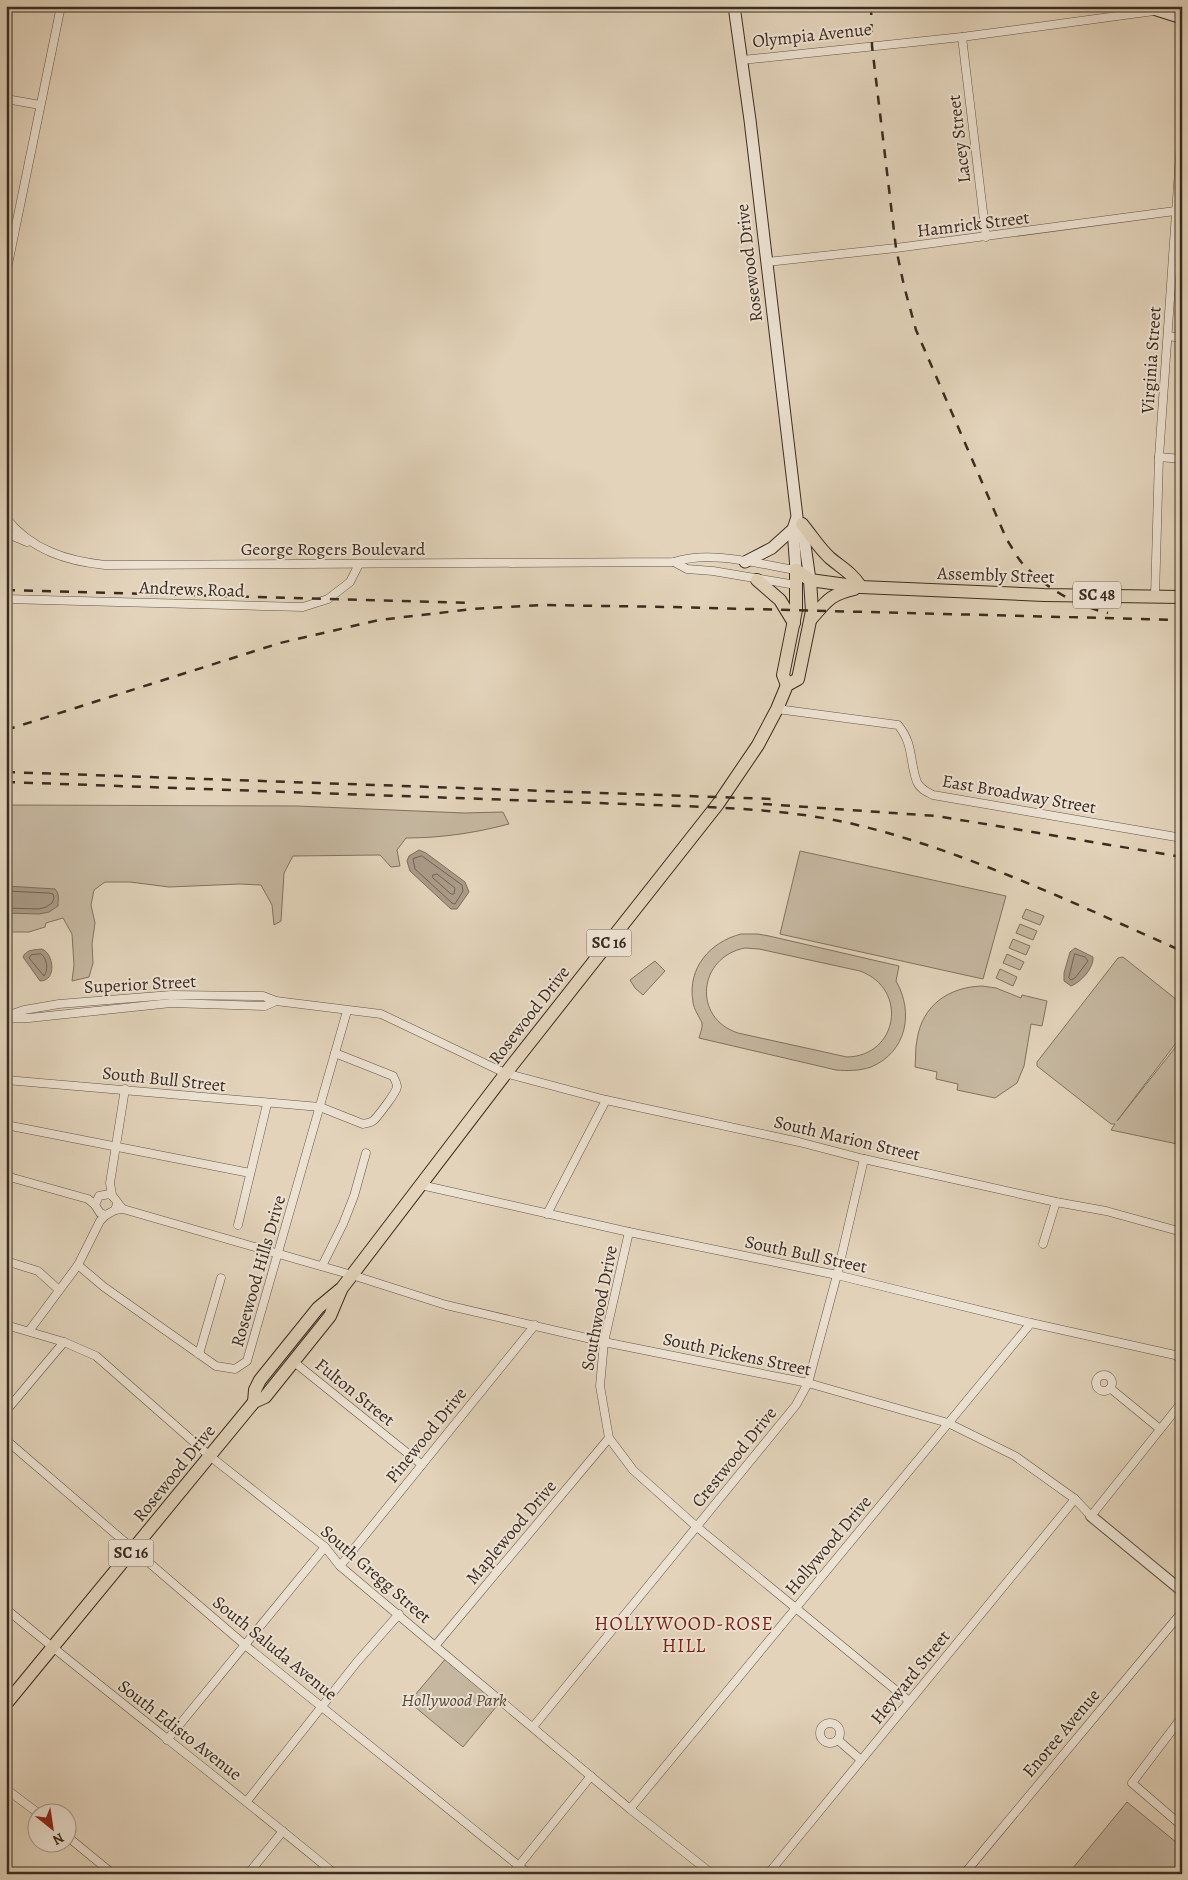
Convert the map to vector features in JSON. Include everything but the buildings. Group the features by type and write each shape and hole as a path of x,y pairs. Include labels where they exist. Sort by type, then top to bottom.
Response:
{"main road":[{"name":"Rosewood Drive","path":"254,1402 255,1390 260,1380 318,1308 342,1288 505,1074 718,804 758,745 787,685 798,679 812,611 810,580 798,523 734,6"},
{"path":"1144,6 1155,11"},
{"name":"Olympia Avenue","path":"1155,11 1182,8"},
{"name":"Olympia Avenue","path":"1155,11 1182,18"},
{"name":"Rosewood Drive","path":"787,685 783,675 796,610 798,523"},
{"path":"745,562 772,548 798,523 831,559 854,575 861,587 840,592 829,598 810,620"},
{"name":"Assembly Street","path":"796,570 810,580 861,587 1044,595 1182,596"},
{"path":"757,580 780,600 794,623"},
{"path":"796,586 810,580"},
{"name":"Rosewood Drive","path":"6,1704 254,1402 265,1397 294,1362 330,1316 342,1288"}],"street":[{"path":"6,274 61,6"},
{"name":"Olympia Avenue","path":"742,60 962,38 1155,11"},
{"name":"Lacey Street","path":"962,38 986,237"},
{"path":"6,99 40,105"},
{"name":"Virginia Street","path":"1155,596 1159,457 1178,212 1182,127"},
{"name":"Hamrick Street","path":"767,262 986,237 1178,212"},
{"path":"1168,336 1182,338"},
{"path":"1159,457 1182,459"},
{"name":"George Rogers Boulevard","path":"6,518 21,533 45,550 70,560 105,565 674,562 688,558 709,557 796,570"},
{"path":"6,533 45,550"},
{"name":"George Rogers Boulevard","path":"674,562 687,569 713,571 796,586"},
{"name":"Andrews Road","path":"6,599 303,607 328,599 350,582 359,564"},
{"name":"East Broadway Street","path":"777,709 898,725 910,744 918,783 923,790 932,795 1182,838"},
{"name":"Superior Street","path":"6,1017 24,1010 59,1004 171,995 263,996 276,1001 381,1014 505,1074"},
{"name":"Rosewood Hills Drive","path":"78,1265 104,1287 216,1366 235,1369 247,1362 347,1010"},
{"path":"320,1107 363,1124 370,1123 396,1091 397,1086 393,1076 335,1053"},
{"name":"South Marion Street","path":"505,1074 606,1100 799,1142 864,1159 1056,1202 1106,1211 1182,1232"},
{"name":"South Bull Street","path":"6,1080 125,1089 267,1104 320,1107"},
{"path":"29,1331 78,1265 102,1216 102,1198 110,1186 125,1089"},
{"path":"547,1214 606,1100"},
{"path":"238,1225 267,1104"},
{"path":"6,1125 250,1173"},
{"path":"322,1266 343,1224 354,1196 366,1153"},
{"name":"Crestwood Drive","path":"533,1726 796,1405 808,1383 837,1275 864,1159"},
{"path":"6,1176 88,1199 102,1198 118,1208 352,1275"},
{"name":"South Bull Street","path":"421,1185 629,1232 837,1275 1175,1355 1182,1359"},
{"path":"1043,1244 1056,1202"},
{"path":"102,1216 118,1208"},
{"name":"Southwood Drive","path":"629,1232 604,1342 600,1386 610,1438 632,1470 697,1527 909,1701"},
{"path":"6,1261 38,1271 59,1290"},
{"name":"South Pickens Street","path":"352,1275 446,1305 604,1342 808,1383 948,1423 1015,1456 1074,1499 1091,1516"},
{"path":"198,1354 221,1278"},
{"name":"Hollywood Drive","path":"630,1809 1030,1322"},
{"name":"South Gregg Street","path":"6,1325 64,1342 96,1356 210,1457 325,1547 340,1566 630,1809 712,1874"},
{"name":"Pinewood Drive","path":"340,1566 535,1325"},
{"path":"6,1411 64,1342"},
{"name":"Fulton Street","path":"294,1362 421,1464"},
{"path":"1110,1388 1160,1429"},
{"path":"1182,1402 1091,1516 1182,1591"},
{"name":"Maplewood Drive","path":"435,1646 610,1438"},
{"name":"South Saluda Avenue","path":"6,1440 133,1551 245,1645 529,1874"},
{"name":"Heyward Street","path":"768,1874 1074,1499"},
{"path":"167,1740 325,1547"},
{"name":"South Edisto Avenue","path":"6,1609 167,1740 247,1801 335,1874"},
{"name":"Enoree Avenue","path":"964,1874 1182,1612"},
{"path":"247,1801 357,1662 399,1614"},
{"path":"1182,1717 1132,1783 1182,1826"},
{"path":"838,1740 861,1760"},
{"path":"512,1874 591,1776"},
{"path":"6,1789 28,1806"},
{"path":"248,1874 283,1831"},
{"path":"78,1845 113,1874"}],"green space":[{"path":"6,805 297,806 464,813 503,812 509,824 458,834 406,838 397,850 400,866 391,867 380,855 293,856 284,873 281,921 274,925 272,905 261,885 169,887 130,882 105,882 94,890 91,905 95,923 92,944 93,963 89,977 72,981 74,965 72,934 63,918 46,923 45,927 29,932 6,932"},
{"path":"800,851 1006,896 983,979 780,934"},
{"path":"1026,909 1044,916 1040,925 1022,918"},
{"path":"1020,924 1037,931 1033,940 1016,933"},
{"path":"741,934 758,934 899,966 896,981 905,1005 905,1018 904,1030 893,1052 871,1067 845,1071 699,1038 702,1023 694,1008 692,990 697,968 711,950 730,938","holes":["745,948 759,949 860,971 876,980 886,992 891,1006 891,1020 886,1034 877,1046 864,1054 847,1057 738,1033 723,1025 713,1015 708,1002 707,988 710,975 718,963 729,954"]},
{"path":"1013,939 1030,946 1026,955 1009,948"},
{"path":"1007,954 1024,962 1020,970 1003,963"},
{"path":"1123,957 1182,1004 1182,1035 1117,1121 1182,1039 1182,1145 1111,1130 1115,1124 1111,1124 1037,1066 1037,1062 1118,958"},
{"path":"655,961 665,971 643,995 630,980"},
{"path":"1000,969 1017,977 1013,986 996,978"},
{"path":"970,987 996,988 1021,998 1022,995 1047,1001 1042,1026 1031,1024 1024,1066 1017,1083 995,1098 957,1090 958,1084 936,1079 937,1072 915,1067 916,1043 920,1028 931,1008 948,994"},
{"name":"Hollywood Park","path":"448,1656 501,1701 463,1747 409,1702"},
{"path":"1127,1802 1182,1847 1182,1874 1068,1874"}],"water":[{"path":"419,850 426,853 465,882 469,892 457,909 451,909 410,871 407,861 409,856"},
{"path":"6,886 55,889 58,895 58,906 49,912 39,914 6,913"},
{"path":"1075,948 1093,957 1093,961 1086,974 1071,986 1064,981 1064,973 1070,952"},
{"path":"42,949 49,956 52,967 49,977 40,981 23,957 28,951"}],"railway":[{"path":"871,6 872,46 896,248 916,330 1007,540 1022,563 1050,588 1084,606 1108,613"},
{"path":"6,590 473,603"},
{"path":"6,730 280,643 379,620 473,609 541,605 671,607 1182,620"},
{"path":"6,772 773,799"},
{"path":"6,782 703,807 808,816 849,823 934,847 1018,879 1182,951"},
{"path":"763,804 937,816 1182,857"}],"district":[{"name":"HOLLYWOOD-ROSE HILL","path":"684,1635"}]}
